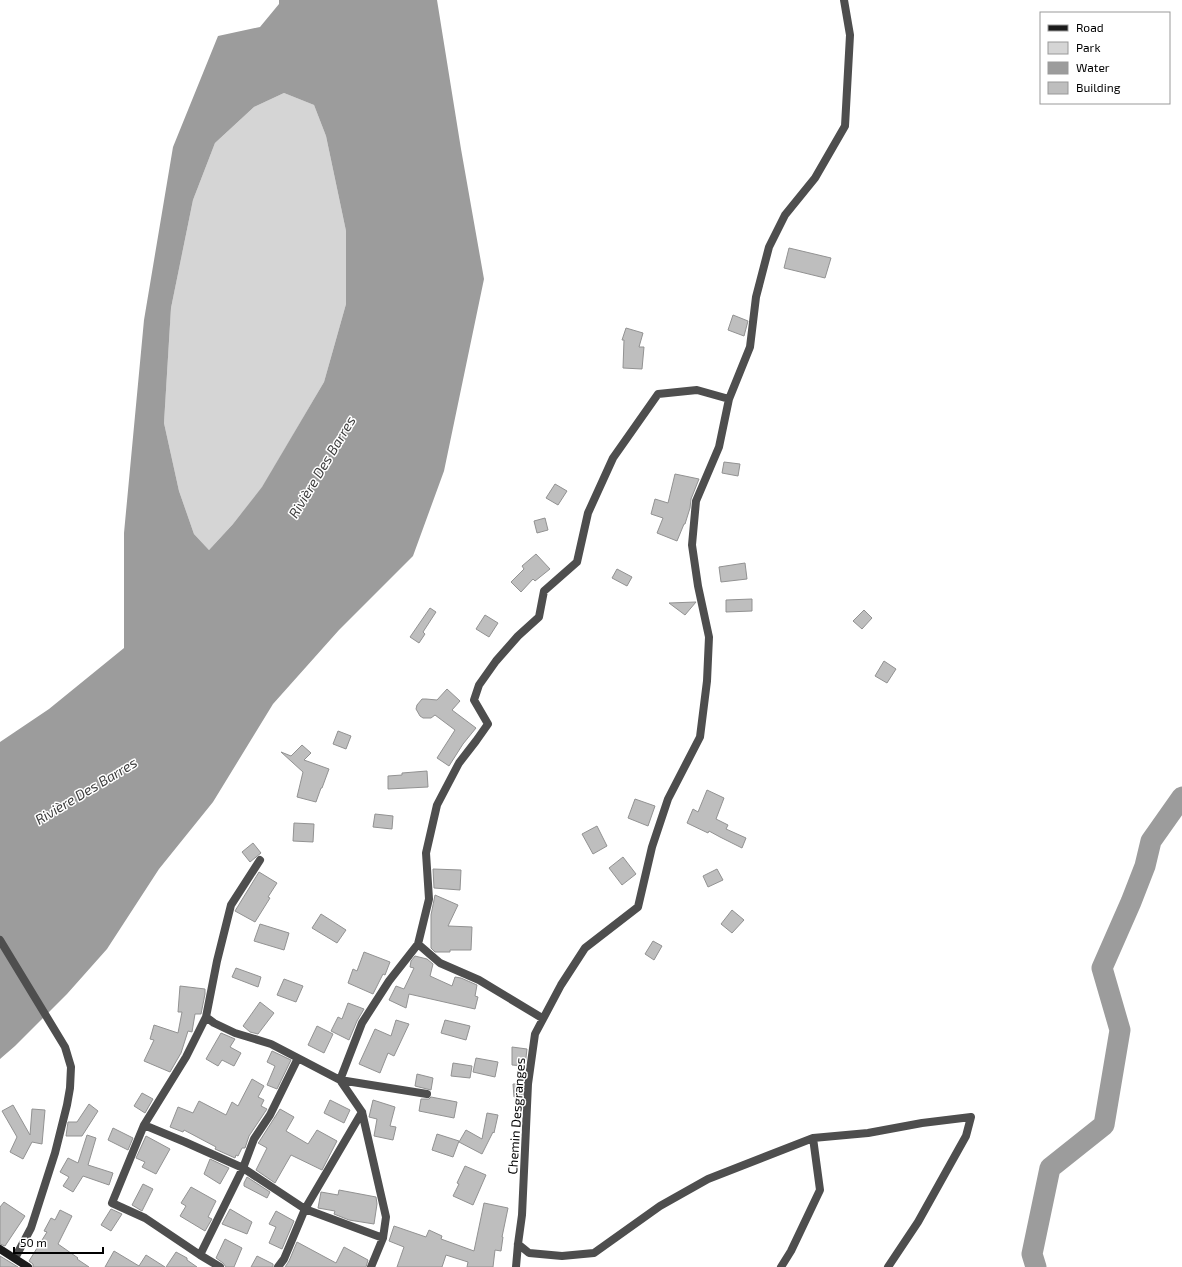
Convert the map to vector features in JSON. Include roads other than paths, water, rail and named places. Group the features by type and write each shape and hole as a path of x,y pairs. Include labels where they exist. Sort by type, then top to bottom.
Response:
{"main road":[{"path":"0,1249 28,1267"}],"street":[{"name":"Chemin Desgranges","path":"516,1267 522,1215 528,1084 535,1034 542,1018 561,985 585,948 638,907 652,847 668,799 700,737 707,681 709,637 698,586 692,545 696,501 719,447 729,399 750,347 756,297 769,247 784,215 815,178 845,126 850,35 844,0"},
{"path":"340,1080 362,1023 389,981 418,944 429,899 426,853 437,805 459,762 488,724 474,700 478,685 504,651 539,617 544,591 577,562 588,513 613,458 658,394 697,390 729,399"},
{"path":"220,1267 145,1218 112,1203 144,1126 186,1057 206,1017 217,961 231,905 260,860"},
{"path":"0,940 65,1047 71,1067 70,1088 67,1105 55,1153 30,1228 15,1258"},
{"path":"418,944 440,963 479,980 542,1018"},
{"path":"206,1017 214,1023 235,1033 271,1044 340,1080 427,1094"},
{"path":"200,1255 243,1168 254,1139 270,1115 298,1058"},
{"path":"340,1080 362,1112 386,1217 383,1238 371,1267"},
{"path":"278,1267 284,1259 305,1209 362,1112"},
{"path":"518,1244 529,1253 562,1256 594,1253 660,1206 708,1179 813,1138 868,1133 922,1122 970,1117 966,1136 918,1222 888,1267"},
{"path":"144,1126 185,1142 243,1168 305,1209 383,1238"},
{"path":"781,1267 820,1190 813,1138"}],"water":[{"name":"Rivière Des Barres","path":"279,0 437,0 484,279 444,471 413,556 339,630 273,704 213,802 159,869 107,949 67,994 0,1059 0,742 49,709 124,648 124,533 144,320 173,147 218,36 260,27 279,4","holes":["284,93 314,105 326,136 346,231 346,304 324,382 262,487 233,524 209,550 194,534 179,491 164,423 171,308 193,200 215,143 254,107"]}],"waterway":[{"path":"1036,1267 1032,1254 1050,1168 1104,1125 1120,1030 1102,968 1145,866 1151,841 1182,797"}]}
